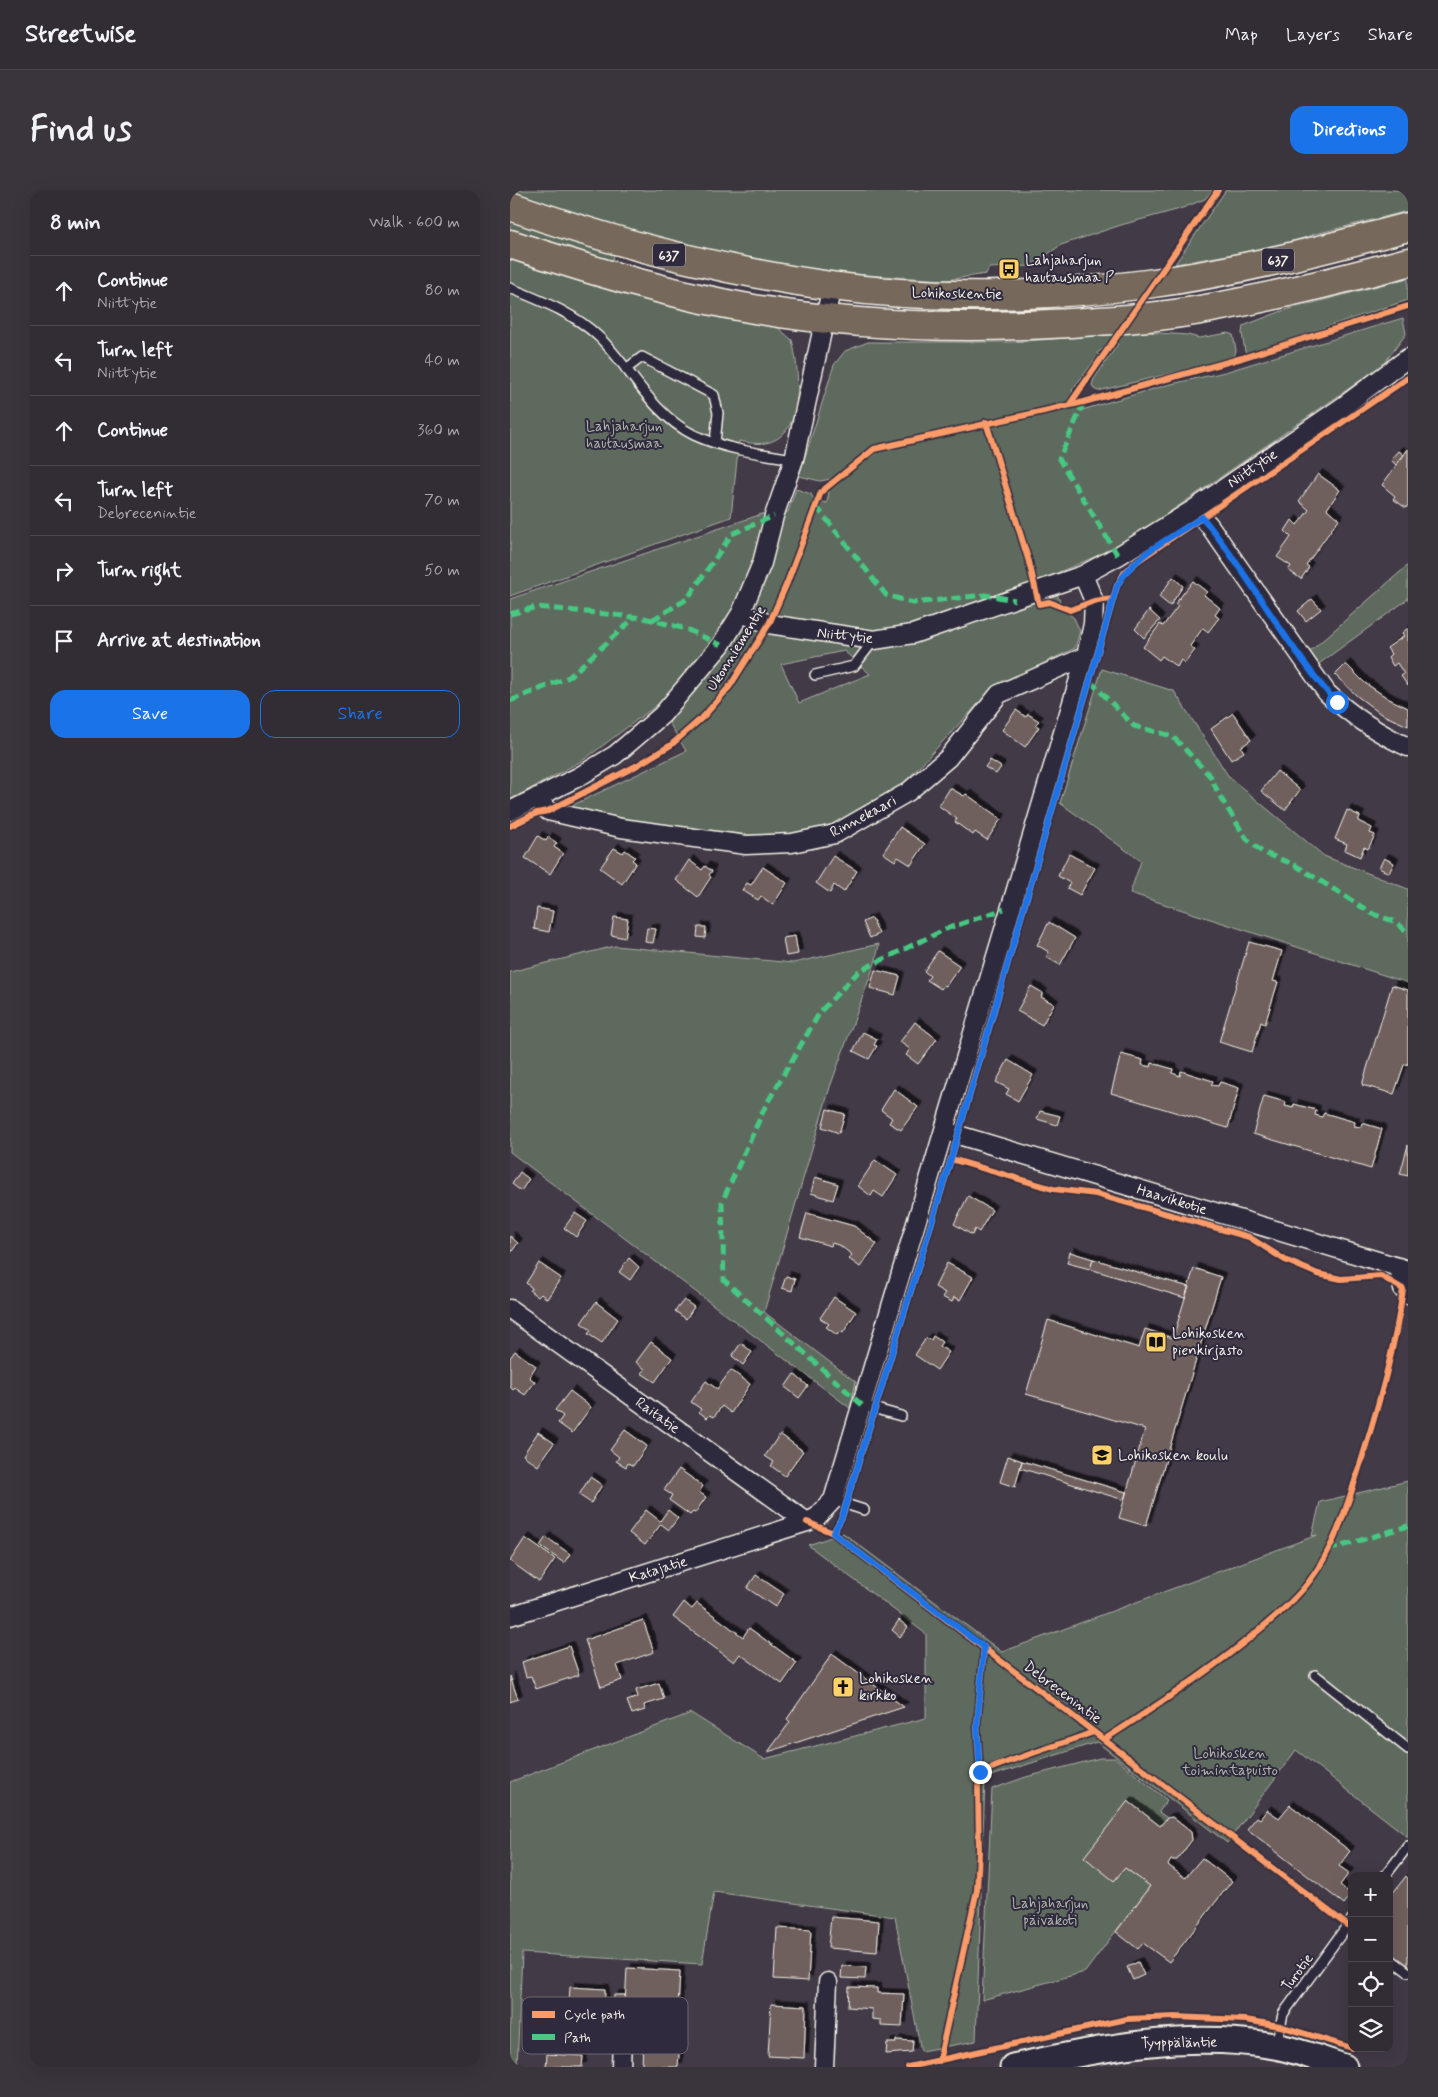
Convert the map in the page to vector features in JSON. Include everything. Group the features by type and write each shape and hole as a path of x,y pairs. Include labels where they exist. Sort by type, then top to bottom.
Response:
{"main road":[{"name":"Lohikoskentie","path":"510,206 580,230 674,256 832,286 950,294 1032,294 1147,284 1233,270 1408,227"},
{"name":"637","path":"510,244 661,289 754,309 826,319 936,328 1118,320 1209,309 1304,289 1408,262"}],"street":[{"name":"Ukonniementie","path":"510,811 615,755 662,715 721,645 740,613 762,563 774,516 794,460 832,286"},
{"name":"Niittytie","path":"740,613 769,624 874,640 913,634 997,607 1083,575 1118,556 1194,509 1342,407 1408,358"},
{"path":"1194,509 1209,525 1327,693 1351,716 1383,736 1408,746"},
{"path":"807,1522 817,1517 833,1500 1086,656 1093,624 1094,601 1083,575"},
{"name":"Rinnekaari","path":"537,797 548,811 621,828 746,845 792,843 835,834 908,792 948,758 999,694 1086,656"},
{"name":"Haavikkotie","path":"945,1131 1404,1269 1403,1289 1408,1295"},
{"name":"Raitatie","path":"510,1309 807,1522"},
{"name":"Katajatie","path":"518,1614 807,1522"},
{"path":"510,1599 518,1614"},
{"path":"824,2067 828,1982"},
{"name":"Tyyppäläntie","path":"1014,2067 1089,2050 1139,2043 1183,2040 1240,2042 1276,2046 1344,2067"},
{"path":"621,2054 621,2067"}],"lane":[{"path":"510,288 564,310 598,337 663,414 693,434 715,443 794,460"},
{"path":"626,369 642,357 714,395 718,412 715,443"},
{"path":"815,675 854,666 874,640"},
{"path":"862,1406 901,1416"},
{"path":"833,1500 864,1510"},
{"path":"1315,1675 1408,1749"},
{"path":"1388,1872 1406,1848"},
{"name":"Turotie","path":"1276,2046 1283,2014 1348,1927"},
{"path":"1393,1961 1408,1972"}],"green space":[{"path":"510,190 1213,190 1205,199 1180,209 1121,225 1061,245 1030,266 989,268 986,274 946,280 836,273 676,246 510,195"},
{"path":"1226,190 1408,190 1408,211 1311,235 1286,245 1175,264"},
{"path":"510,221 614,255 611,265 510,231"},
{"name":"Lahjaharjun hautausmaa","path":"510,255 573,279 718,315 777,327 792,340 798,381 795,412 790,425 782,436 770,442 759,444 739,441 731,517 510,596"},
{"path":"1408,278 1408,300 1247,353 1245,351 1242,333 1243,326 1282,311"},
{"path":"1403,318 1406,334 1383,365 1122,545 1050,576 1063,609 1074,618 1080,631 1075,648 993,688 903,784 832,825 792,834 747,835 622,820 569,807 686,751 658,704 585,759 510,800 510,599 765,513 788,512 796,489 811,494 814,500 827,503 831,479 820,481 799,476 834,365 845,351 868,342 1013,342 1145,332 1188,335 1199,338 1228,333 1233,335 1236,350 1234,358 1098,391 1092,385 1094,379 1118,344 1114,341 1097,353 1099,355 1072,390 1082,410 1167,385 1225,372","holes":["844,651 870,674 799,703 781,664"]},
{"path":"1408,565 1408,599 1316,666 1307,654"},
{"path":"1102,669 1174,691 1229,777 1324,856 1408,889 1408,983 1130,893 1141,861 1060,803"},
{"path":"879,944 876,960 830,1087 764,1312 856,1382 850,1408 510,1152 510,972 615,946 793,963"},
{"name":"Lohikosken toimintapuisto","path":"1408,1481 1408,1837 1296,1750 1227,1843 1097,1742 985,1778 976,2041 921,2051 895,1917 714,1892 702,1964 522,1953 517,2067 510,2067 510,1782 691,1713 764,1759 926,1718 926,1634 808,1545 843,1533 1002,1652 1317,1535 1312,1536 1320,1502"},
{"name":"Lahjaharjun päiväkoti","path":"1100,1758 1115,1758 1167,1800 1159,1812 1167,1818 1160,1826 1128,1801 1114,1881 1125,1868 1150,1886 1085,1972 982,2000 992,1789 1026,1777"}],"building":[{"path":"1408,449 1408,505 1406,508 1393,499 1395,496 1382,485"},
{"path":"1399,451 1404,455 1396,465 1391,460"},
{"path":"1318,474 1340,490 1327,509 1339,519 1306,565 1309,567 1301,579 1288,570 1291,566 1277,557 1291,537 1285,531 1292,520 1297,525 1309,510 1299,501"},
{"path":"1173,577 1183,586 1170,606 1159,597"},
{"path":"1193,581 1207,592 1204,595 1220,608 1215,615 1219,618 1208,632 1203,628 1190,646 1195,650 1185,663 1181,660 1177,667 1162,656 1159,660 1143,647 1160,624 1163,626 1178,606 1175,604"},
{"path":"1312,599 1321,609 1306,621 1298,611"},
{"path":"1149,610 1160,620 1144,638 1135,629"},
{"path":"1408,628 1408,686 1401,676 1404,674 1397,663 1393,666 1388,657 1391,654 1387,648 1404,636 1402,633"},
{"path":"1346,664 1365,683 1389,699 1408,708 1408,726 1381,714 1357,696 1335,675"},
{"path":"1016,710 1026,717 1028,714 1039,721 1035,725 1039,727 1025,747 1002,730"},
{"path":"1233,713 1251,740 1241,747 1244,752 1231,760 1211,729"},
{"path":"990,760 1001,767 996,774 985,767"},
{"path":"1277,771 1300,790 1285,810 1261,791"},
{"path":"950,788 964,796 966,794 1001,819 987,840 975,832 973,835 955,822 957,819 939,806"},
{"path":"1347,810 1360,816 1358,821 1372,828 1370,833 1375,835 1368,849 1364,847 1360,857 1345,850 1347,844 1335,839"},
{"path":"900,827 925,844 911,865 898,857 895,861 883,853"},
{"path":"538,836 546,841 548,837 557,843 554,847 563,853 550,874 525,858"},
{"path":"614,848 623,853 625,850 635,857 632,860 636,863 622,884 600,868"},
{"path":"1069,854 1095,868 1080,895 1067,888 1070,883 1058,876"},
{"path":"833,856 857,871 844,892 834,885 830,893 816,883"},
{"path":"1384,858 1394,863 1389,873 1379,868"},
{"path":"689,860 702,870 705,866 712,871 709,875 711,877 698,897 676,880"},
{"path":"763,867 787,883 773,905 761,896 758,900 742,890 747,883 751,885"},
{"path":"537,908 553,911 549,932 534,929"},
{"path":"614,917 628,919 625,938 611,935"},
{"path":"872,918 879,934 870,938 863,922"},
{"path":"1049,922 1075,938 1060,965 1046,957 1049,952 1037,945"},
{"path":"698,927 706,927 705,938 697,937"},
{"path":"647,928 656,929 653,943 645,942"},
{"path":"795,936 798,954 786,956 783,938"},
{"path":"1249,942 1282,951 1273,981 1278,982 1265,1024 1261,1022 1252,1052 1219,1042"},
{"path":"938,951 960,966 946,986 944,985 941,989 927,980 930,976 924,971"},
{"path":"875,970 900,976 895,995 870,988"},
{"path":"1392,985 1408,990 1408,1064 1404,1065 1394,1094 1362,1085"},
{"path":"1031,986 1043,993 1041,997 1054,1004 1042,1025 1017,1011"},
{"path":"915,1022 937,1039 918,1064 906,1055 910,1049 900,1042"},
{"path":"863,1032 877,1039 874,1045 877,1046 869,1059 853,1051"},
{"path":"1121,1054 1143,1060 1142,1065 1151,1067 1152,1063 1173,1069 1172,1073 1180,1076 1181,1071 1213,1081 1211,1085 1218,1086 1220,1082 1239,1088 1228,1128 1111,1093"},
{"path":"1008,1060 1033,1075 1018,1101 1006,1094 1009,1089 996,1082"},
{"path":"894,1089 918,1107 901,1130 889,1123 892,1118 881,1110"},
{"path":"1264,1096 1286,1102 1285,1106 1293,1108 1294,1104 1316,1110 1315,1115 1322,1117 1324,1113 1355,1122 1354,1126 1361,1127 1362,1123 1382,1129 1371,1169 1253,1134"},
{"path":"827,1109 845,1114 839,1133 822,1127"},
{"path":"1040,1111 1060,1116 1057,1125 1037,1119"},
{"path":"1408,1145 1408,1176 1400,1174"},
{"path":"875,1160 897,1175 883,1197 874,1191 871,1196 858,1186"},
{"path":"520,1172 529,1179 521,1191 512,1184"},
{"path":"815,1177 838,1184 833,1200 811,1193"},
{"path":"968,1196 992,1210 979,1232 975,1229 972,1235 954,1224"},
{"path":"575,1213 587,1221 576,1237 564,1228"},
{"path":"807,1213 854,1226 877,1244 860,1267 849,1259 852,1255 841,1246 832,1243 831,1246 800,1237"},
{"path":"510,1236 518,1243 510,1254"},
{"path":"1070,1252 1093,1259 1090,1269 1067,1263"},
{"path":"629,1258 639,1267 630,1280 619,1272"},
{"path":"1093,1259 1189,1287 1185,1298 1090,1269"},
{"path":"539,1263 561,1278 547,1299 541,1294 538,1297 530,1291 532,1288 526,1283"},
{"path":"947,1263 973,1277 960,1300 954,1297 952,1302 942,1297 945,1293 935,1287"},
{"name":"Lohikosken koulu","path":"1194,1268 1221,1277 1146,1526 1119,1518 1145,1429 1026,1394 1048,1320 1139,1348 1145,1329 1173,1338"},
{"path":"786,1276 795,1279 792,1291 782,1288"},
{"path":"834,1297 856,1312 843,1333 840,1331 837,1335 826,1327 829,1324 820,1318"},
{"path":"684,1300 694,1307 686,1319 675,1311"},
{"path":"596,1302 618,1319 602,1343 588,1334 591,1330 581,1323"},
{"path":"933,1336 942,1342 939,1346 949,1352 937,1370 915,1355 926,1338 931,1340"},
{"path":"651,1342 672,1358 655,1382 641,1373 645,1369 636,1362"},
{"path":"741,1343 752,1352 743,1365 732,1356"},
{"path":"515,1351 536,1366 529,1377 535,1382 525,1395 510,1387 510,1358"},
{"path":"731,1370 750,1384 731,1413 722,1406 714,1417 710,1415 707,1418 699,1412 701,1409 691,1402 706,1381 717,1389"},
{"path":"794,1374 808,1386 799,1398 785,1387"},
{"path":"570,1391 591,1407 572,1433 558,1423 563,1416 555,1410"},
{"path":"625,1430 647,1446 633,1466 628,1463 626,1467 616,1461 619,1457 610,1450"},
{"path":"538,1432 554,1443 538,1466 523,1455"},
{"path":"780,1434 803,1451 785,1476 771,1466 774,1462 765,1456"},
{"path":"1008,1456 1022,1461 1015,1487 1000,1482"},
{"path":"1022,1461 1126,1492 1124,1500 1020,1468"},
{"path":"679,1469 703,1486 699,1492 706,1497 695,1513 693,1512 690,1515 669,1500 672,1495 664,1490"},
{"path":"590,1477 602,1485 591,1503 579,1495"},
{"path":"646,1510 660,1521 668,1510 678,1518 669,1530 661,1524 645,1545 629,1533"},
{"path":"546,1537 570,1554 564,1563 540,1546"},
{"path":"525,1538 555,1559 539,1582 510,1561"},
{"path":"756,1575 784,1594 775,1607 747,1588"},
{"path":"684,1602 692,1609 697,1603 743,1637 749,1628 797,1663 782,1684 740,1654 734,1662 673,1617"},
{"path":"643,1620 654,1652 617,1665 622,1680 601,1687 585,1640"},
{"path":"899,1620 908,1627 900,1637 892,1630"},
{"path":"569,1646 579,1675 536,1689 531,1676 526,1677 522,1662"},
{"name":"Lohikosken kirkko","path":"832,1654 904,1707 768,1752 790,1722 787,1719"},
{"path":"510,1676 518,1699 510,1702"},
{"path":"659,1683 664,1699 644,1705 645,1710 632,1714 627,1701 638,1697 636,1690"},
{"path":"1128,1801 1160,1826 1167,1818 1172,1817 1191,1832 1192,1840 1177,1860 1171,1860 1168,1865 1185,1878 1202,1858 1232,1881 1169,1962 1143,1943 1138,1949 1116,1932 1150,1886 1125,1868 1114,1881 1084,1857"},
{"path":"1290,1805 1350,1851 1339,1866 1348,1872 1340,1885 1348,1892 1348,1898 1344,1904 1247,1829 1257,1817 1260,1819 1267,1810 1279,1818"},
{"path":"1406,1876 1408,1878 1408,1966 1393,1955 1393,1893"},
{"path":"831,1917 879,1921 877,1952 828,1948"},
{"path":"777,1928 811,1930 808,1981 774,1979"},
{"path":"1138,1962 1144,1975 1133,1980 1127,1967"},
{"path":"842,1966 866,1967 865,1979 841,1978"},
{"path":"627,1968 680,1971 679,1997 625,1997"},
{"path":"570,1987 605,1989 605,1997 569,1997"},
{"path":"849,1987 877,1988 877,1993 904,1994 902,2027 881,2026 881,2020 872,2019 872,2009 848,2007"},
{"path":"614,1995 625,1995 625,1997 614,1997"},
{"path":"771,2004 806,2006 804,2058 768,2056"},
{"path":"896,2040 913,2041 912,2052 886,2054 887,2043 896,2043"},
{"path":"547,2054 583,2056 582,2067 546,2067"},
{"path":"642,2054 679,2054 678,2067 642,2067"}],"marked path":[{"path":"1084,402 1059,459 1118,556"},
{"path":"816,506 886,595 913,603 985,595 1015,600"},
{"path":"652,620 687,599 732,534 774,516"},
{"path":"510,614 537,607 644,618 686,629 721,645"},
{"path":"510,701 569,677 635,617"},
{"path":"1090,681 1134,726 1172,736 1211,777 1219,795 1246,838 1262,852 1295,865 1373,914 1396,922 1408,933"},
{"path":"862,1405 724,1280 722,1202 766,1105 820,1012 859,971 946,929 1004,909"},
{"path":"1328,1550 1408,1526"}],"cycle path":[{"path":"1070,404 1218,190"},
{"path":"510,826 537,813 548,811 636,766 671,745 704,716 730,686 769,624 787,583 821,492 874,449 1084,402 1242,358 1408,306"},
{"path":"833,1533 842,1517 951,1159 1117,586 1124,573 1136,562 1408,378"},
{"path":"986,422 1029,562 1039,604 1049,602 1070,610 1094,601 1113,599"},
{"path":"951,1159 1053,1189 1096,1194 1249,1237 1285,1260 1318,1274 1341,1279 1381,1276 1403,1289 1391,1356 1367,1443 1339,1526 1326,1556 1317,1570 1293,1600 1242,1644 1192,1682 1105,1739"},
{"name":"Debrecenintie","path":"807,1522 833,1533 1347,1925"},
{"path":"939,2061 977,1890 979,1853 978,1788 980,1773 977,1726 984,1647"},
{"name":"Debrecenintie","path":"980,1773 1094,1732"},
{"path":"908,2067 1127,2019 1175,2017 1246,2020 1280,2026 1348,2047"}],"place":[{"name":"Lahjaharjun hautausmaa P","path":"1009,269"},
{"name":"Lohikosken pienkirjasto","path":"1156,1342"},
{"name":"Lohikosken koulu","path":"1102,1455"},
{"name":"Lohikosken kirkko","path":"843,1687"}],"route":[{"path":"980,1772 977,1726 984,1647 833,1533 842,1517 951,1159 1117,586 1124,573 1136,562 1202,517 1251,584 1285,637 1327,693 1337,702"}]}
